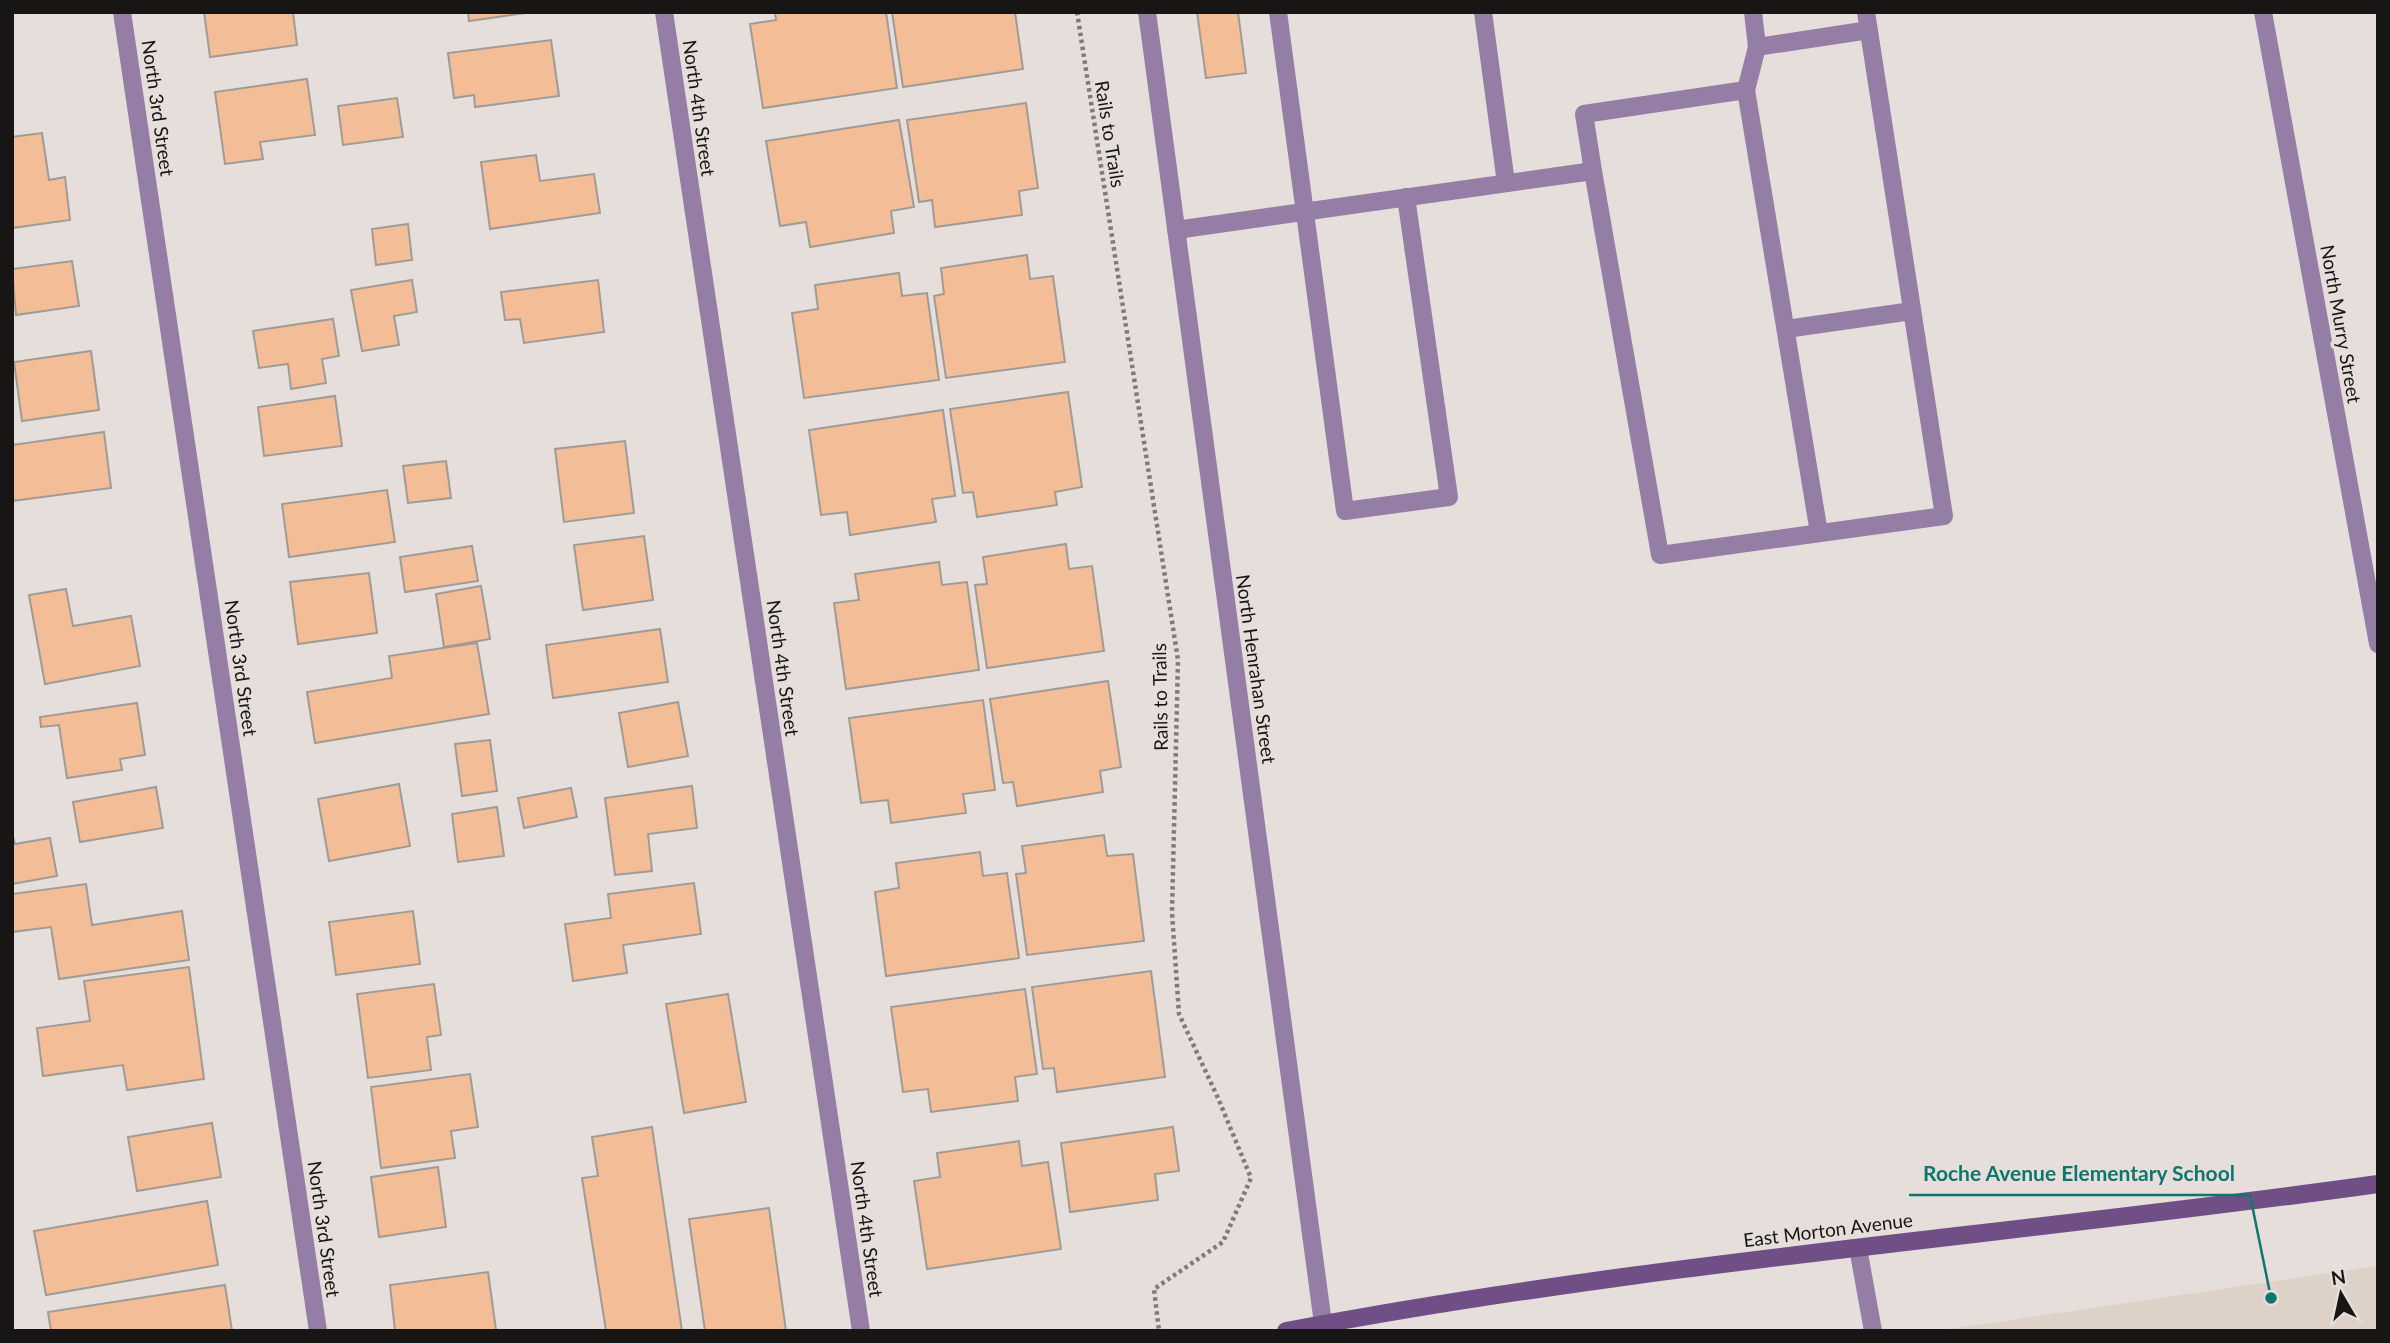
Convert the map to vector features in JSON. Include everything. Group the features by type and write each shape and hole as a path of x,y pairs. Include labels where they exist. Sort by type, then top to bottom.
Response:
{"main road":[{"name":"East Morton Avenue","path":"1286,1331 1672,1270 2222,1206 2378,1184"}],"street":[{"name":"North 3rd Street","path":"122,12 318,1331"},
{"name":"North 4th Street","path":"664,12 861,1331"},
{"name":"North Henrahan Street","path":"1147,12 1323,1327"},
{"path":"1278,12 1345,511 1449,497 1406,197"},
{"path":"1483,12 1506,183"},
{"path":"1753,12 1757,47 1746,90 1819,533"},
{"path":"1746,90 1584,114 1660,555 1944,516 1866,12"},
{"name":"North Murry Street","path":"2263,12 2378,644"},
{"path":"1757,47 1869,30"},
{"path":"1176,230 1593,171"},
{"path":"1786,329 1912,311"},
{"path":"1858,1248 1873,1331"}],"path":[{"name":"Rails to Trails","path":"1077,12 1178,660 1171,913 1179,1014 1251,1178 1223,1242 1154,1289 1159,1331"}],"shaded area":[{"path":"2378,1266 2378,1331 1949,1331 1950,1329"}],"building":[{"path":"204,12 293,12 297,45 210,57"},
{"path":"468,12 532,12 469,21"},
{"path":"775,12 886,12 897,88 763,108 750,24 776,20"},
{"path":"892,12 1015,12 1023,69 903,87"},
{"path":"1197,12 1238,12 1246,73 1206,78"},
{"path":"551,40 559,96 475,107 474,95 454,98 448,53"},
{"path":"307,79 315,135 260,142 263,159 225,164 215,92"},
{"path":"397,98 403,137 343,145 338,106"},
{"path":"1026,103 1038,188 1019,191 1022,215 935,227 932,200 919,202 907,120"},
{"path":"899,120 914,207 891,211 894,233 810,247 806,222 780,226 766,141"},
{"path":"42,133 49,180 65,177 70,220 12,228 12,137"},
{"path":"536,155 540,181 594,174 600,213 490,229 481,162"},
{"path":"408,224 412,260 376,265 372,229"},
{"path":"1027,255 1030,279 1053,276 1065,362 946,378 934,296 944,294 941,268"},
{"path":"72,261 79,306 16,315 12,269"},
{"path":"899,273 902,296 927,293 939,380 804,398 792,313 818,309 815,285"},
{"path":"412,280 417,312 394,316 399,345 362,351 351,290"},
{"path":"598,280 604,332 524,343 520,319 505,320 501,292"},
{"path":"333,319 339,356 322,359 326,383 291,389 288,364 259,368 253,331"},
{"path":"91,351 99,410 22,421 14,362"},
{"path":"1068,392 1082,487 1055,492 1057,505 977,517 973,492 963,493 950,409"},
{"path":"335,396 342,446 264,456 258,407"},
{"path":"943,410 955,496 932,499 936,522 850,535 847,512 821,515 809,430"},
{"path":"104,432 111,488 12,501 12,445"},
{"path":"625,441 634,513 564,522 555,449"},
{"path":"446,461 451,498 408,503 403,466"},
{"path":"387,490 395,542 289,557 282,504"},
{"path":"644,536 653,600 583,610 574,545"},
{"path":"1066,544 1069,569 1092,566 1104,651 987,668 975,585 987,584 983,557"},
{"path":"472,546 478,581 405,592 400,557"},
{"path":"939,562 942,585 967,582 979,670 846,689 834,603 859,600 855,574"},
{"path":"369,573 377,633 298,644 290,582"},
{"path":"481,586 490,639 444,647 436,594"},
{"path":"66,589 73,626 131,616 140,666 45,684 29,595"},
{"path":"660,629 668,682 553,698 546,645"},
{"path":"477,643 489,714 315,743 307,692 392,678 389,656"},
{"path":"1108,681 1121,767 1100,771 1103,792 1017,806 1013,782 1003,783 990,699"},
{"path":"983,700 995,790 963,794 966,813 891,823 888,800 861,803 849,718"},
{"path":"678,702 688,756 628,767 619,713"},
{"path":"137,703 145,755 120,759 122,770 67,778 59,725 41,727 40,717"},
{"path":"490,740 497,791 462,796 455,744"},
{"path":"399,784 410,846 329,861 318,799"},
{"path":"692,786 697,828 648,834 652,871 615,875 605,798"},
{"path":"156,787 163,828 80,842 73,802"},
{"path":"571,788 577,817 524,828 518,798"},
{"path":"497,807 504,856 458,862 452,814"},
{"path":"12,833 15,844 50,838 57,876 12,884"},
{"path":"1104,835 1107,856 1133,854 1144,941 1027,955 1016,874 1026,873 1022,846"},
{"path":"980,852 983,876 1007,873 1019,958 886,976 875,892 899,888 896,863"},
{"path":"694,883 701,934 623,945 627,973 573,981 565,924 611,918 608,894"},
{"path":"86,884 92,925 182,911 189,960 59,979 51,927 12,932 12,894"},
{"path":"413,911 420,964 336,975 329,922"},
{"path":"189,967 204,1079 127,1090 123,1065 43,1076 37,1028 90,1021 84,981"},
{"path":"1151,971 1165,1077 1057,1092 1054,1068 1043,1069 1032,987"},
{"path":"434,984 441,1035 427,1037 431,1070 368,1078 357,994"},
{"path":"1025,989 1037,1074 1015,1077 1018,1101 931,1112 928,1089 903,1092 891,1007"},
{"path":"728,994 746,1102 684,1113 666,1004"},
{"path":"470,1074 478,1127 451,1131 455,1158 381,1168 371,1087"},
{"path":"212,1123 221,1177 137,1191 128,1137"},
{"path":"652,1127 682,1331 606,1331 582,1178 598,1176 592,1137"},
{"path":"1173,1127 1179,1171 1155,1174 1158,1200 1070,1212 1061,1143"},
{"path":"1019,1141 1022,1166 1048,1162 1061,1249 927,1269 914,1181 940,1177 937,1153"},
{"path":"438,1167 446,1227 379,1237 371,1177"},
{"path":"207,1201 218,1265 46,1295 34,1231"},
{"path":"769,1208 786,1331 705,1331 689,1219"},
{"path":"488,1272 496,1330 395,1331 390,1285"},
{"path":"225,1285 232,1331 51,1331 48,1312"}],"place":[{"name":"Roche Avenue Elementary School","path":"2271,1298"}]}
